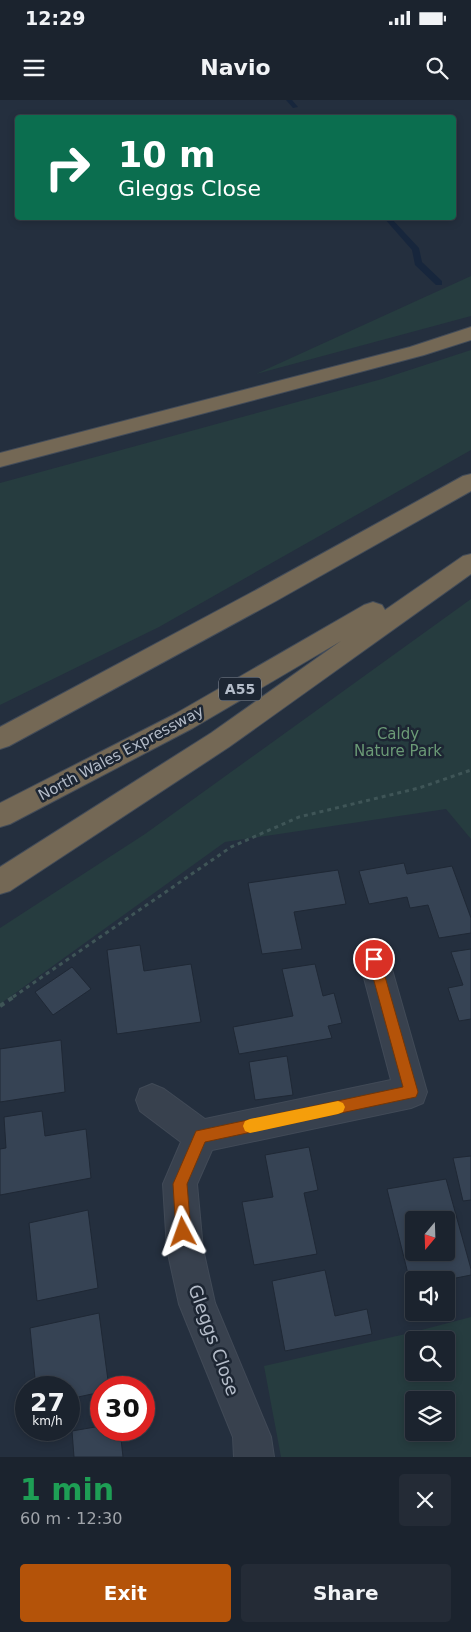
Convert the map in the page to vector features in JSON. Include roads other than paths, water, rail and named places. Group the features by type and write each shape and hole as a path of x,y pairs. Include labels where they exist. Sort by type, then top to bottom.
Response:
{"highway":[{"path":"0,460 417,351 471,332"},
{"path":"0,739 471,482"},
{"name":"North Wales Expressway","path":"0,816 184,721 362,619 471,548"},
{"path":"0,882 220,740 471,562"}],"street":[{"path":"152,1100 201,1136 411,1092 374,959"},
{"name":"Gleggs Close","path":"201,1136 180,1184 184,1249 197,1304 252,1437 254,1457"}],"waterway":[{"path":"289,100 295,107"},
{"path":"389,220 416,250 418,263 439,283"}],"park label":[{"name":"Caldy Nature Park","path":"398,742"}]}
